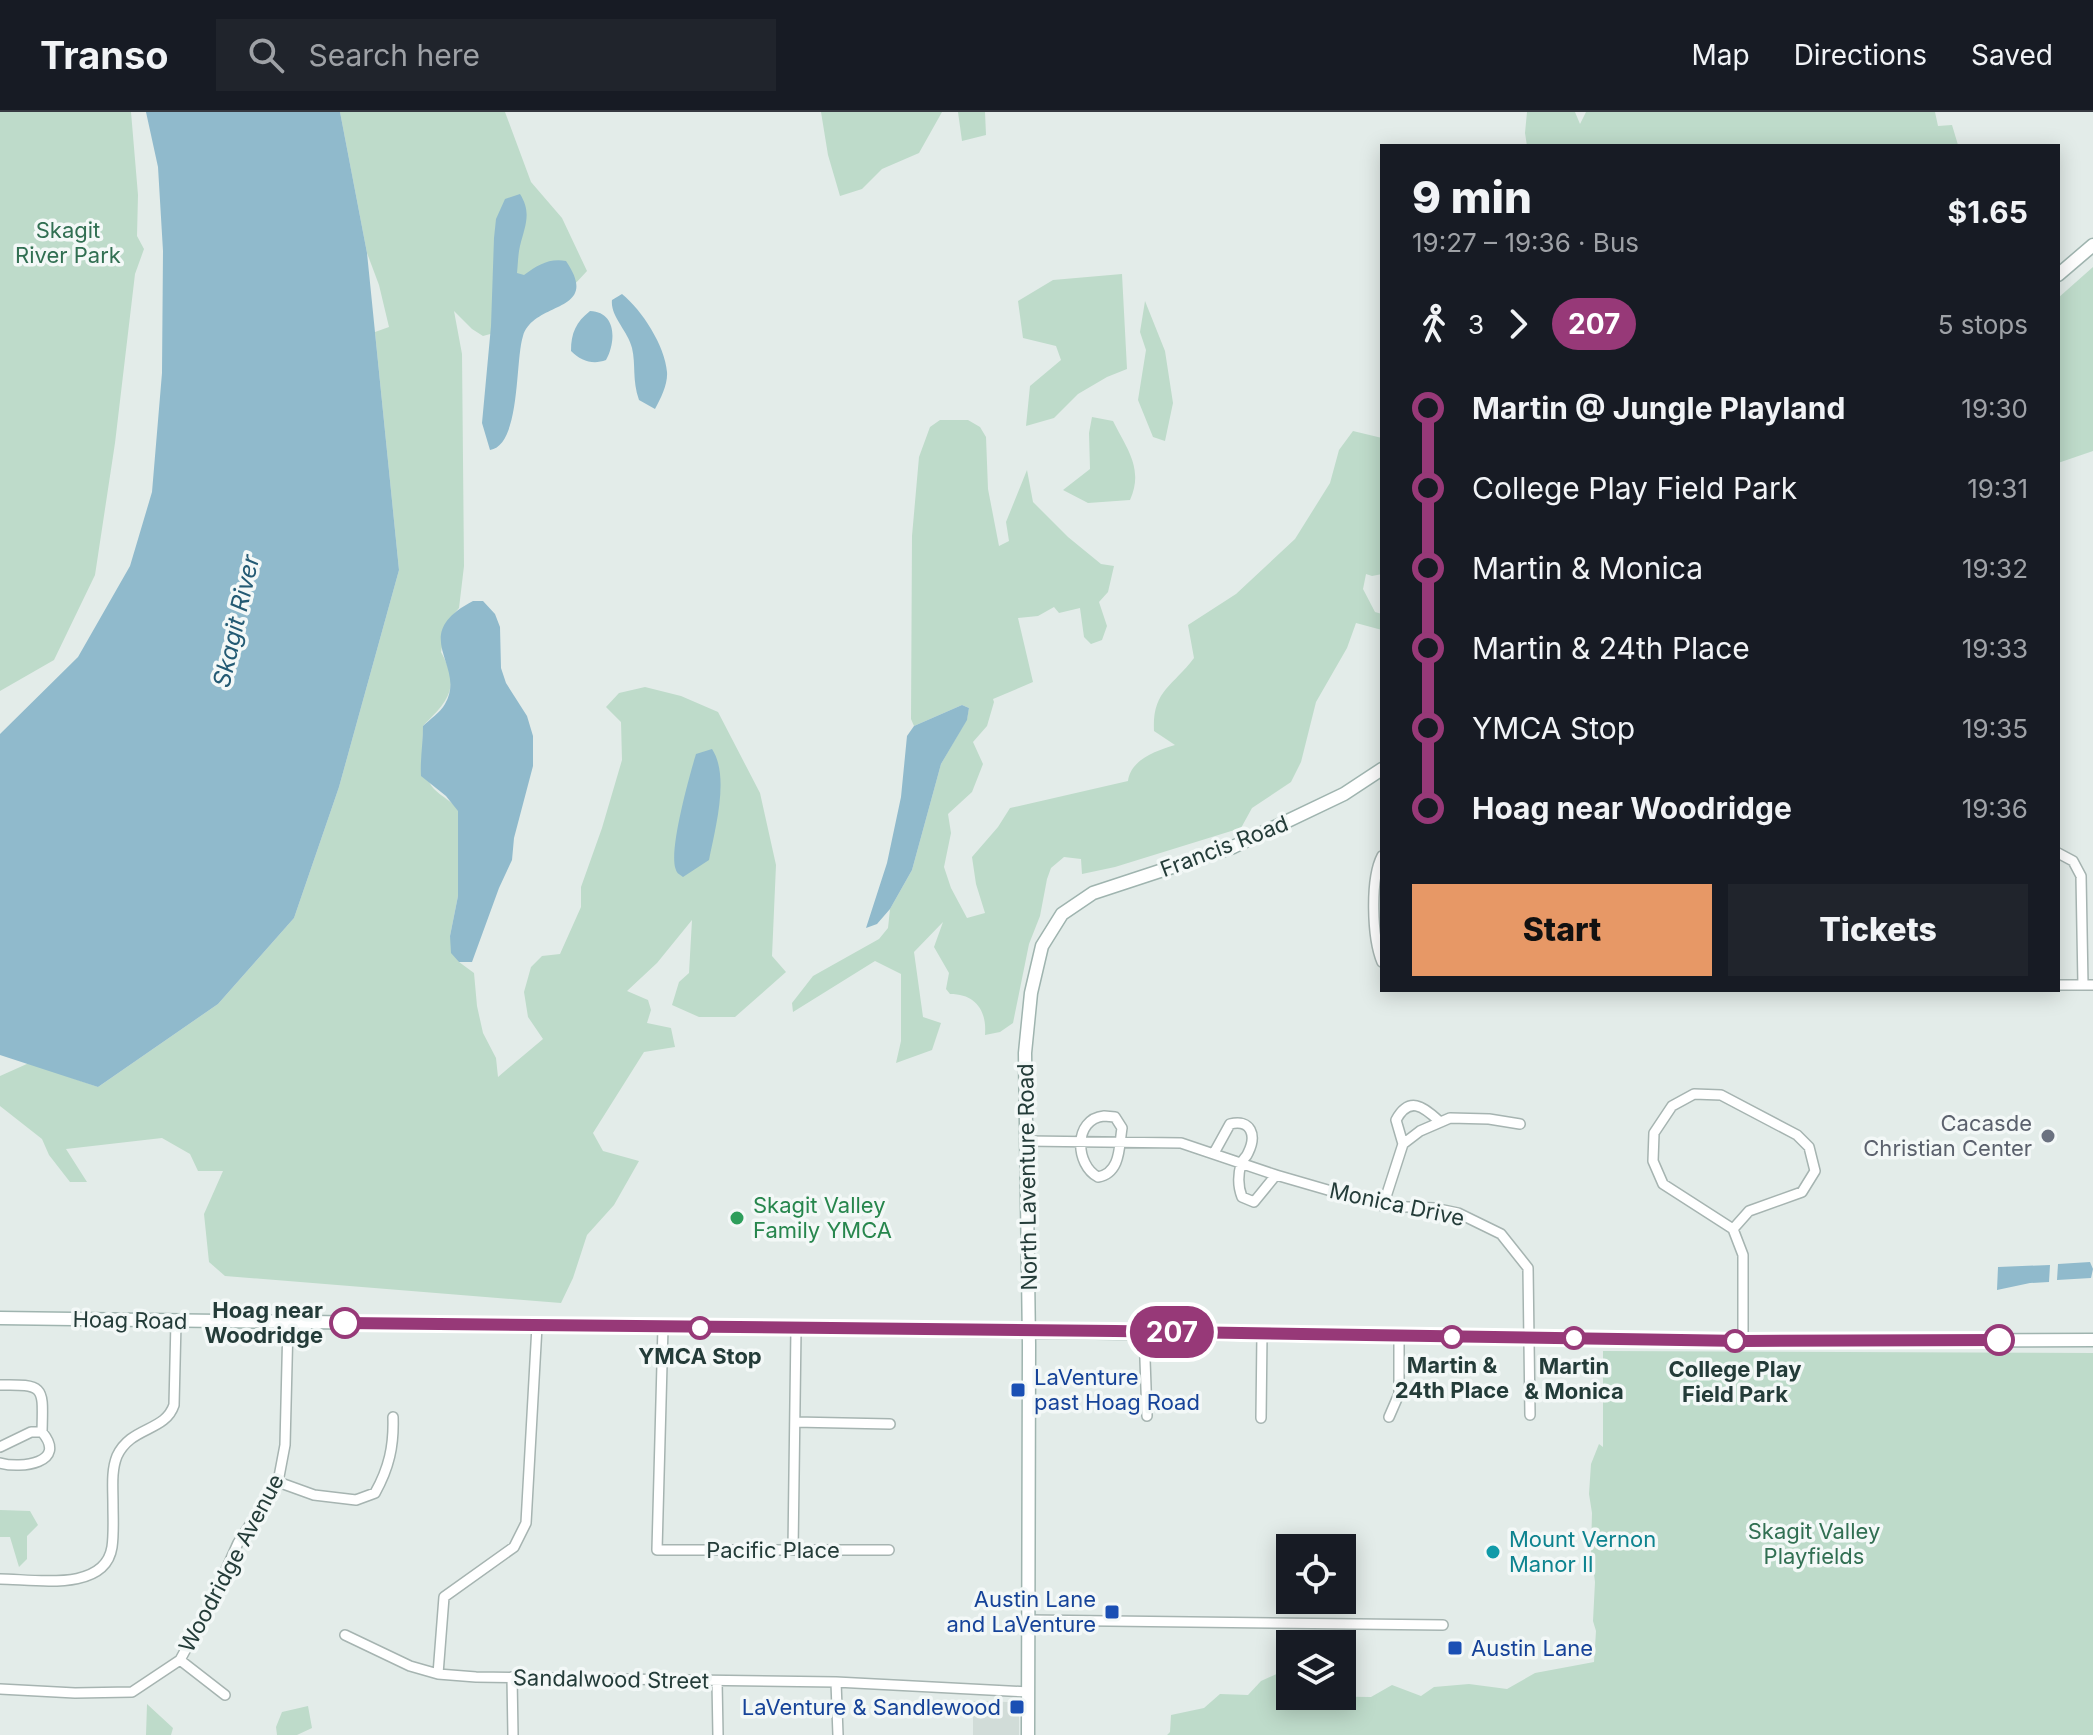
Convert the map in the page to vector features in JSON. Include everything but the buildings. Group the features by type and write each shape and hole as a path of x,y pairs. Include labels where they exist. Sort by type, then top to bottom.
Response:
{"street":[{"path":"2060,273 2093,245"},
{"name":"Francis Road","path":"1062,914 1093,893 1185,865 1281,827 1344,794 1380,770"},
{"path":"2060,854 2073,861 2081,876 2088,985 2060,985"},
{"path":"1380,861 1375,883 1376,944 1380,956"},
{"name":"North Laventure Road","path":"1028,1735 1029,1331 1025,1053 1031,993 1042,946 1062,914"},
{"path":"1733,1229 1749,1211 1802,1192 1815,1171 1809,1147 1797,1135 1721,1095 1694,1094 1672,1106 1654,1133 1653,1161 1663,1184 1733,1229 1743,1255 1743,1341"},
{"path":"1383,1206 1403,1144 1396,1120 1402,1109 1412,1105 1423,1107 1439,1121"},
{"path":"1092,1117 1115,1117 1122,1128 1113,1170 1098,1177 1090,1173 1085,1165 1081,1141 1087,1122 1092,1117"},
{"path":"1403,1144 1439,1121 1450,1118 1520,1124"},
{"path":"1214,1153 1230,1124 1241,1122 1246,1124 1252,1141 1242,1163 1238,1187 1242,1197 1254,1202 1276,1175"},
{"name":"Monica Drive","path":"1026,1141 1181,1143 1383,1206 1434,1208 1458,1213 1501,1234 1528,1268 1530,1415"},
{"name":"Hoag Road","path":"0,1318 1743,1341 2093,1340"},
{"path":"0,1579 75,1580 94,1574 103,1566 112,1546 113,1468 117,1456 134,1434 162,1422 171,1414 174,1405 176,1322"},
{"name":"Woodridge Avenue","path":"0,1689 132,1692 180,1660 212,1601 238,1543 278,1482 285,1445 288,1323"},
{"path":"438,1674 444,1597 514,1547 526,1523 537,1326"},
{"name":"Pacific Place","path":"663,1327 657,1550 889,1550"},
{"path":"793,1550 796,1329"},
{"path":"1144,1331 1147,1416"},
{"path":"1261,1418 1262,1334"},
{"path":"1389,1417 1399,1394 1399,1336"},
{"path":"0,1385 30,1384 37,1387 41,1393 42,1432 48,1439 49,1447 46,1456 38,1463 25,1466 0,1463"},
{"path":"278,1482 314,1495 356,1500 375,1493 391,1460 393,1417"},
{"path":"795,1422 890,1424"},
{"path":"0,1447 31,1432 42,1432"},
{"path":"1028,1620 1443,1625"},
{"name":"Sandalwood Street","path":"345,1635 410,1666 438,1674 836,1682 1028,1692"},
{"name":"Woodridge Avenue","path":"180,1660 225,1695"},
{"path":"512,1677 513,1735"},
{"path":"717,1681 718,1735"},
{"path":"836,1682 838,1735"}],"shaded area":[{"path":"973,1701 1016,1705 1019,1735 973,1735"}],"green space":[{"name":"Skagit River Park","path":"0,112 131,112 138,195 137,236 144,249 135,274 115,443 95,575 54,660 0,691"},
{"path":"340,112 505,112 531,182 562,218 587,271 541,313 500,331 483,336 454,311 462,354 464,566 459,608 447,622 441,652 451,685 445,701 423,726 423,759 426,776 434,789 458,810 458,896 450,936 459,962 474,973 483,1033 496,1058 498,1077 543,1039 528,1017 524,992 531,967 542,956 560,954 581,907 581,887 622,760 621,722 606,707 619,693 645,687 681,696 718,712 760,793 776,865 772,956 786,972 735,1017 699,1017 672,1005 679,982 689,973 692,920 657,963 627,991 648,1000 651,1010 647,1023 671,1028 675,1047 644,1052 593,1133 603,1151 639,1161 614,1205 587,1235 561,1303 225,1276 209,1262 204,1214 223,1171 198,1171 190,1154 162,1138 66,1149 87,1182 70,1182 49,1155 42,1139 0,1106 0,1076 29,1063 98,1087 218,1004 294,918 339,787 399,570 375,332 389,327 367,253"},
{"path":"821,112 942,112 919,153 882,169 862,189 840,196 828,155"},
{"path":"958,112 985,112 986,135 962,141"},
{"path":"1527,112 1575,112 1580,124 1586,112 1935,112 1938,126 1952,125 1958,144 1527,144"},
{"path":"2093,267 2093,451 2060,462 2060,296"},
{"path":"1122,274 1127,369 1078,394 1054,418 1026,426 1030,386 1061,360 1056,346 1023,338 1018,301 1053,280"},
{"path":"1145,301 1165,351 1173,403 1165,441 1153,437 1138,400 1146,350 1140,332"},
{"path":"1092,417 1113,421 1128,450 1135,479 1130,500 1088,503 1063,490 1090,469"},
{"path":"940,420 968,420 980,427 986,437 988,489 999,546 1009,541 1006,522 1027,470 1033,502 1101,564 1114,566 1108,592 1099,602 1107,626 1102,640 1091,644 1084,637 1080,608 1059,613 1054,607 1038,616 1018,618 1033,682 993,699 987,726 973,742 983,764 972,792 948,814 951,833 944,867 967,918 985,913 972,857 1010,808 1128,781 1139,762 1175,745 1154,731 1154,718 1165,690 1194,658 1188,625 1236,594 1295,539 1330,483 1339,450 1353,431 1380,438 1380,574 1366,574 1363,589 1375,612 1380,613 1380,629 1356,623 1347,648 1316,702 1301,762 1291,782 1252,808 1241,828 1115,867 1082,874 1081,859 1064,857 1051,868 1040,916 1029,944 1013,1023 1000,1032 985,1035 984,1018 978,1006 967,997 950,994 946,989 949,973 934,947 943,922 914,952 923,1017 941,1023 932,1050 896,1063 901,1041 901,974 875,961 793,1012 792,1003 813,976 879,939 888,928 890,909 912,870 941,764 967,719 969,708 962,705 914,726 911,719 912,536 919,457 930,427"},
{"name":"Skagit Valley Playfields","path":"1603,1351 2093,1353 2093,1735 1167,1735 1171,1715 1204,1708 1220,1694 1248,1695 1261,1681 1276,1674 1276,1710 1356,1710 1356,1697 1371,1697 1392,1685 1421,1696 1434,1687 1469,1684 1507,1689 1535,1673 1594,1662 1595,1582 1589,1494 1591,1464 1599,1444 1603,1447"},
{"path":"0,1510 30,1511 38,1525 27,1536 27,1559 19,1567 10,1537 0,1537"},
{"path":"147,1704 173,1728 171,1735 146,1735"},
{"path":"308,1706 312,1728 297,1735 277,1735 276,1727 282,1712"}],"water":[{"name":"Skagit River","path":"146,112 340,112 367,253 399,570 339,787 294,918 218,1004 98,1087 0,1055 0,734 78,657 130,566 152,492 162,373 163,251 158,167"},
{"path":"520,194 526,207 526,220 517,273 524,275 544,263 566,261 575,278 576,290 571,299 529,325 523,336 512,418 500,445 490,450 482,423 496,219 505,199"},
{"path":"622,294 637,309 662,351 666,381 655,409 639,400 632,348 612,306 612,300"},
{"path":"590,311 599,313 610,322 612,345 606,360 587,361 571,351 575,328"},
{"path":"473,601 483,601 495,614 500,627 501,668 506,683 527,716 533,736 533,766 514,838 512,860 472,962 459,962 451,953 450,936 458,896 458,811 446,796 421,776 421,764 423,726 443,707 450,690 450,676 442,651 444,626 454,614"},
{"path":"962,705 969,708 967,720 941,764 912,870 890,909 877,924 866,928 887,863 901,797 907,736 914,726"},
{"path":"712,749 721,788 709,860 683,877 676,871 674,857 681,811 696,754"},
{"path":"2090,1262 2093,1269 2091,1278 2057,1280 2058,1264"},
{"path":"2050,1265 2049,1282 1997,1290 1998,1267"}],"bus line":[{"name":"207","path":"345,1323 1743,1341 1999,1340"}],"place":[{"name":"Cacasde Christian Center","path":"2048,1136"},
{"name":"Skagit Valley Family YMCA","path":"737,1218"},
{"name":"Hoag near Woodridge","path":"345,1323"},
{"name":"YMCA Stop","path":"700,1328"},
{"name":"Martin & 24th Place","path":"1452,1337"},
{"name":"Martin & Monica","path":"1574,1338"},
{"name":"College Play Field Park","path":"1735,1341"},
{"name":"LaVenture past Hoag Road","path":"1018,1390"},
{"name":"Mount Vernon Manor II","path":"1493,1552"},
{"name":"Austin Lane and LaVenture","path":"1112,1612"},
{"name":"Austin Lane","path":"1455,1648"},
{"name":"LaVenture & Sandlewood","path":"1017,1707"}]}
